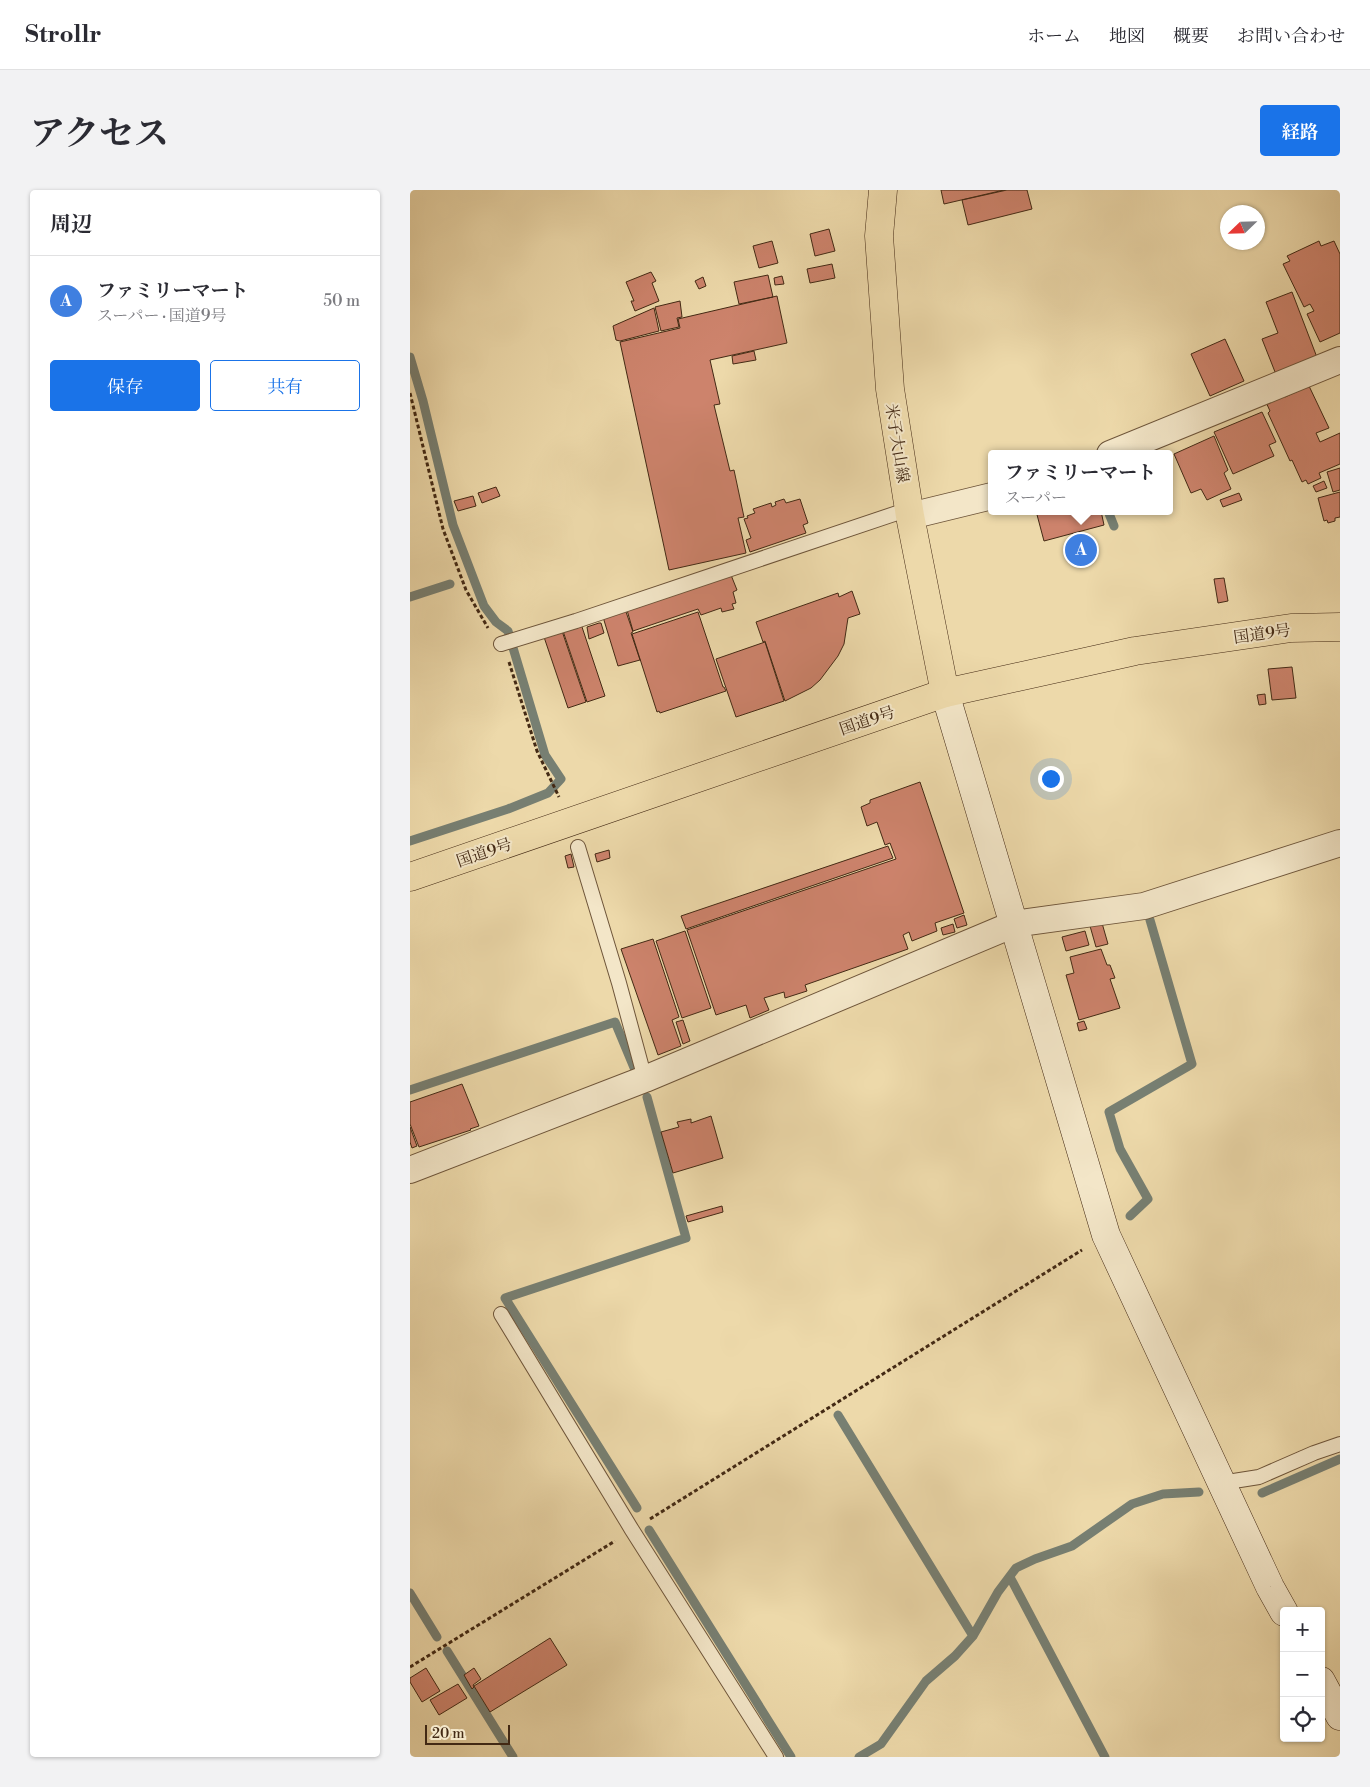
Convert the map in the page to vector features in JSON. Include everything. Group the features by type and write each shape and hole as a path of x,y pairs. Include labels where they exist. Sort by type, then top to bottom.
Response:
{"main road":[{"name":"米子大山線","path":"883,190 879,236 890,389 909,513 945,693"},
{"name":"国道9号","path":"410,877 575,834 945,693 1135,651 1292,628 1340,627"}],"street":[{"path":"1120,450 1340,360"},
{"path":"909,513 988,497"},
{"path":"945,693 1106,1235 1221,1483 1281,1607"},
{"path":"410,1170 645,1079 1014,924 1144,906 1340,843"},
{"path":"1325,1688 1340,1716"}],"lane":[{"path":"501,644 909,513"},
{"path":"575,834 645,1079"},
{"path":"501,1314 632,1530 776,1757"},
{"path":"1221,1483 1259,1477 1340,1444"}],"path":[{"path":"410,393 443,529 466,590 485,625 506,653 538,751 575,834"},
{"path":"410,1667 1106,1235"}],"building":[{"path":"941,190 1004,190 944,204"},
{"path":"1007,190 1027,190 1032,209 968,225 962,200"},
{"path":"829,229 835,251 815,256 810,234"},
{"path":"772,241 778,263 759,268 753,246"},
{"path":"1319,241 1321,246 1334,241 1340,254 1340,333 1320,342 1307,314 1314,311 1310,304 1304,307 1283,264 1290,261 1287,256"},
{"path":"832,264 835,278 810,283 807,269"},
{"path":"651,272 656,281 652,283 659,301 635,311 631,301 634,301 626,282"},
{"path":"768,275 773,297 739,304 734,282"},
{"path":"782,276 784,284 775,285 774,278"},
{"path":"703,277 706,286 699,289 695,281"},
{"path":"1292,292 1318,360 1277,377 1262,339 1278,333 1266,302"},
{"path":"777,296 787,343 710,360 720,404 714,405 730,471 734,470 744,517 738,518 746,553 669,570 620,342 680,328 678,319"},
{"path":"680,301 682,317 677,318 679,327 661,331 655,307"},
{"path":"654,308 659,331 620,341 616,340 613,326"},
{"path":"1225,339 1244,381 1210,396 1191,354"},
{"path":"754,351 756,360 733,364 732,356"},
{"path":"1309,386 1329,428 1316,433 1320,442 1340,433 1340,464 1319,473 1321,478 1308,484 1306,480 1302,482 1292,460 1290,461 1268,413 1270,411 1265,400 1283,392 1285,397"},
{"path":"1262,412 1276,442 1269,445 1274,456 1233,474 1214,432"},
{"path":"1214,436 1228,470 1224,473 1231,489 1207,500 1201,489 1191,493 1174,454"},
{"path":"1340,468 1340,490 1333,492 1327,472"},
{"path":"1324,481 1327,488 1316,492 1313,486"},
{"path":"496,487 500,496 482,503 478,493"},
{"path":"1340,492 1340,517 1328,523 1327,520 1324,521 1318,498"},
{"path":"1239,493 1242,500 1223,507 1220,500"},
{"path":"473,496 476,506 458,511 454,501"},
{"path":"784,499 786,503 800,499 808,523 803,525 806,533 750,552 746,540 751,538 744,519 755,513 753,509 771,503 772,507 776,505 775,502"},
{"path":"1037,515 1102,515 1104,525 1044,541"},
{"path":"731,575 737,590 733,592 736,603 732,604 734,609 722,612 721,608 701,615 698,609 633,631 627,610"},
{"path":"1224,578 1228,601 1218,603 1214,579"},
{"path":"852,591 860,614 848,618 844,644 838,656 820,680 811,688 785,701 765,641 763,642 756,622 838,593 839,597"},
{"path":"625,609 640,660 618,666 603,617"},
{"path":"698,612 726,691 660,713 659,711 657,712 632,634"},
{"path":"601,623 604,633 589,639 587,627"},
{"path":"581,624 605,696 587,702 563,631"},
{"path":"562,631 586,702 568,708 544,637"},
{"path":"765,642 784,701 736,717 716,659"},
{"path":"1292,667 1296,698 1272,700 1268,669"},
{"path":"1265,694 1266,704 1259,705 1257,695"},
{"path":"920,782 964,913 935,923 937,931 912,941 909,932 903,935 908,949 805,985 807,991 785,998 784,992 764,998 769,1010 750,1018 746,1005 716,1015 687,930 896,859 890,843 885,845 877,822 867,826 861,807 870,803 870,800"},
{"path":"888,846 893,858 686,929 681,916"},
{"path":"609,850 610,858 597,862 595,854"},
{"path":"571,854 574,867 568,868 565,856"},
{"path":"964,915 967,925 957,928 954,919"},
{"path":"1102,923 1108,944 1096,947 1090,926"},
{"path":"953,924 955,932 943,935 941,928"},
{"path":"685,931 711,1008 682,1018 656,941"},
{"path":"1085,931 1089,945 1066,951 1062,937"},
{"path":"653,939 679,1017 672,1020 681,1046 658,1055 621,949"},
{"path":"1101,949 1107,965 1110,965 1115,978 1110,979 1120,1008 1079,1020 1066,975 1074,973 1070,957"},
{"path":"683,1020 690,1041 683,1044 676,1022"},
{"path":"1084,1021 1087,1029 1079,1031 1077,1023"},
{"path":"462,1084 479,1126 419,1147 410,1124 410,1102"},
{"path":"711,1116 723,1158 673,1173 661,1132 679,1127 677,1122 691,1119 691,1123"},
{"path":"410,1127 417,1146 412,1148 410,1142"},
{"path":"722,1206 723,1212 688,1222 686,1216"},
{"path":"550,1638 567,1665 490,1712 474,1686"},
{"path":"426,1668 440,1691 422,1702 410,1682 410,1678"},
{"path":"474,1668 481,1679 473,1685 472,1689 464,1675"},
{"path":"458,1684 467,1698 439,1715 430,1700"}],"waterway":[{"path":"410,357 423,401 453,525 484,606 496,622 508,631 545,755 561,779 548,793 508,809 410,841"},
{"path":"1110,515 1114,526"},
{"path":"410,597 450,584"},
{"path":"1130,1216 1148,1199 1120,1149 1109,1112 1192,1064 1150,920"},
{"path":"410,1090 615,1022 635,1070"},
{"path":"637,1508 505,1298 686,1238 647,1097"},
{"path":"838,1415 973,1636"},
{"path":"1262,1493 1340,1459"},
{"path":"859,1757 881,1744 926,1681 955,1656 973,1636 998,1592 1016,1568 1072,1546 1132,1504 1163,1494 1199,1492"},
{"path":"649,1530 791,1757"},
{"path":"1011,1579 1105,1757"},
{"path":"410,1593 437,1637"},
{"path":"447,1651 513,1757"}],"place":[{"name":"ファミリーマート","path":"1081,550"}]}
